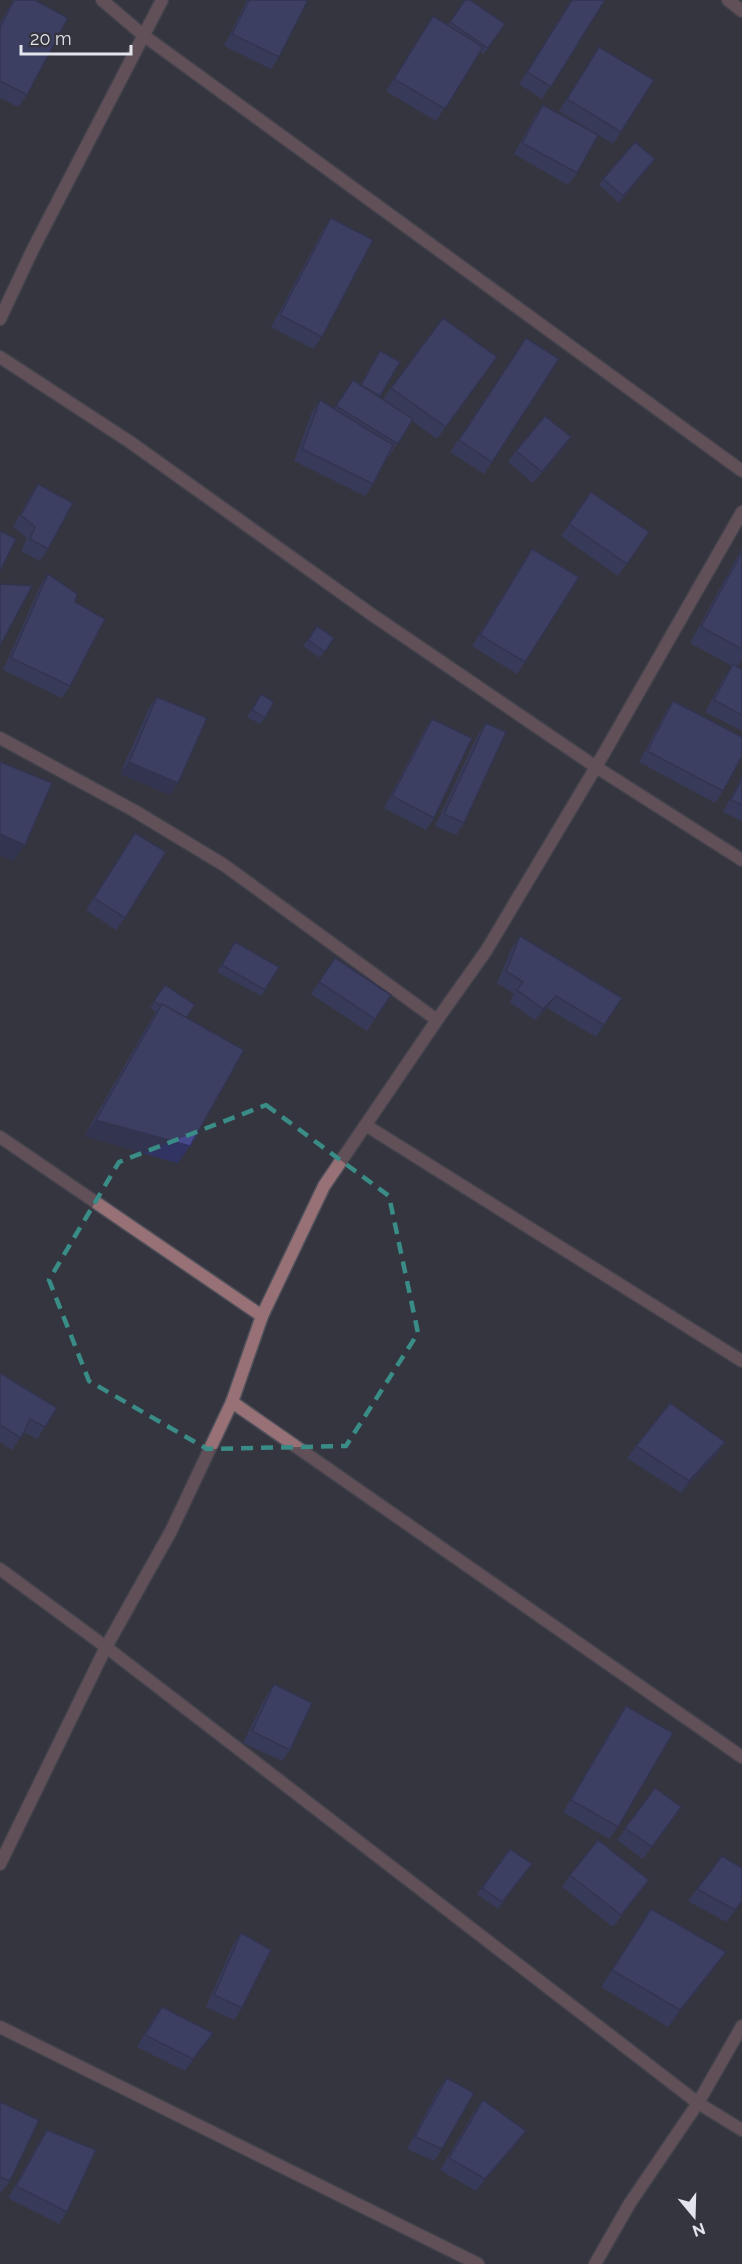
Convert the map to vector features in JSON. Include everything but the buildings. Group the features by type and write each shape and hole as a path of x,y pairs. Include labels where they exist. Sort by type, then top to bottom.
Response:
{"street":[{"path":"102,0 143,36 742,471"},
{"path":"0,319 33,249 162,0"},
{"path":"728,0 742,10"},
{"path":"0,357 130,442 371,614 596,767 742,860"},
{"path":"0,1864 106,1647 171,1531 232,1402 262,1316 324,1186 486,951 596,767 742,512"},
{"path":"0,738 133,810 224,865 437,1020"},
{"path":"367,1126 742,1361"},
{"path":"0,1137 262,1316"},
{"path":"232,1402 742,1757"},
{"path":"0,1569 106,1647 698,2103 742,2130"},
{"path":"594,2264 630,2204 698,2103 742,2026"},
{"path":"0,2027 477,2264"}],"highlighted area":[{"path":"266,1105 389,1196 418,1333 346,1446 207,1449 89,1381 49,1280 119,1162"}]}
